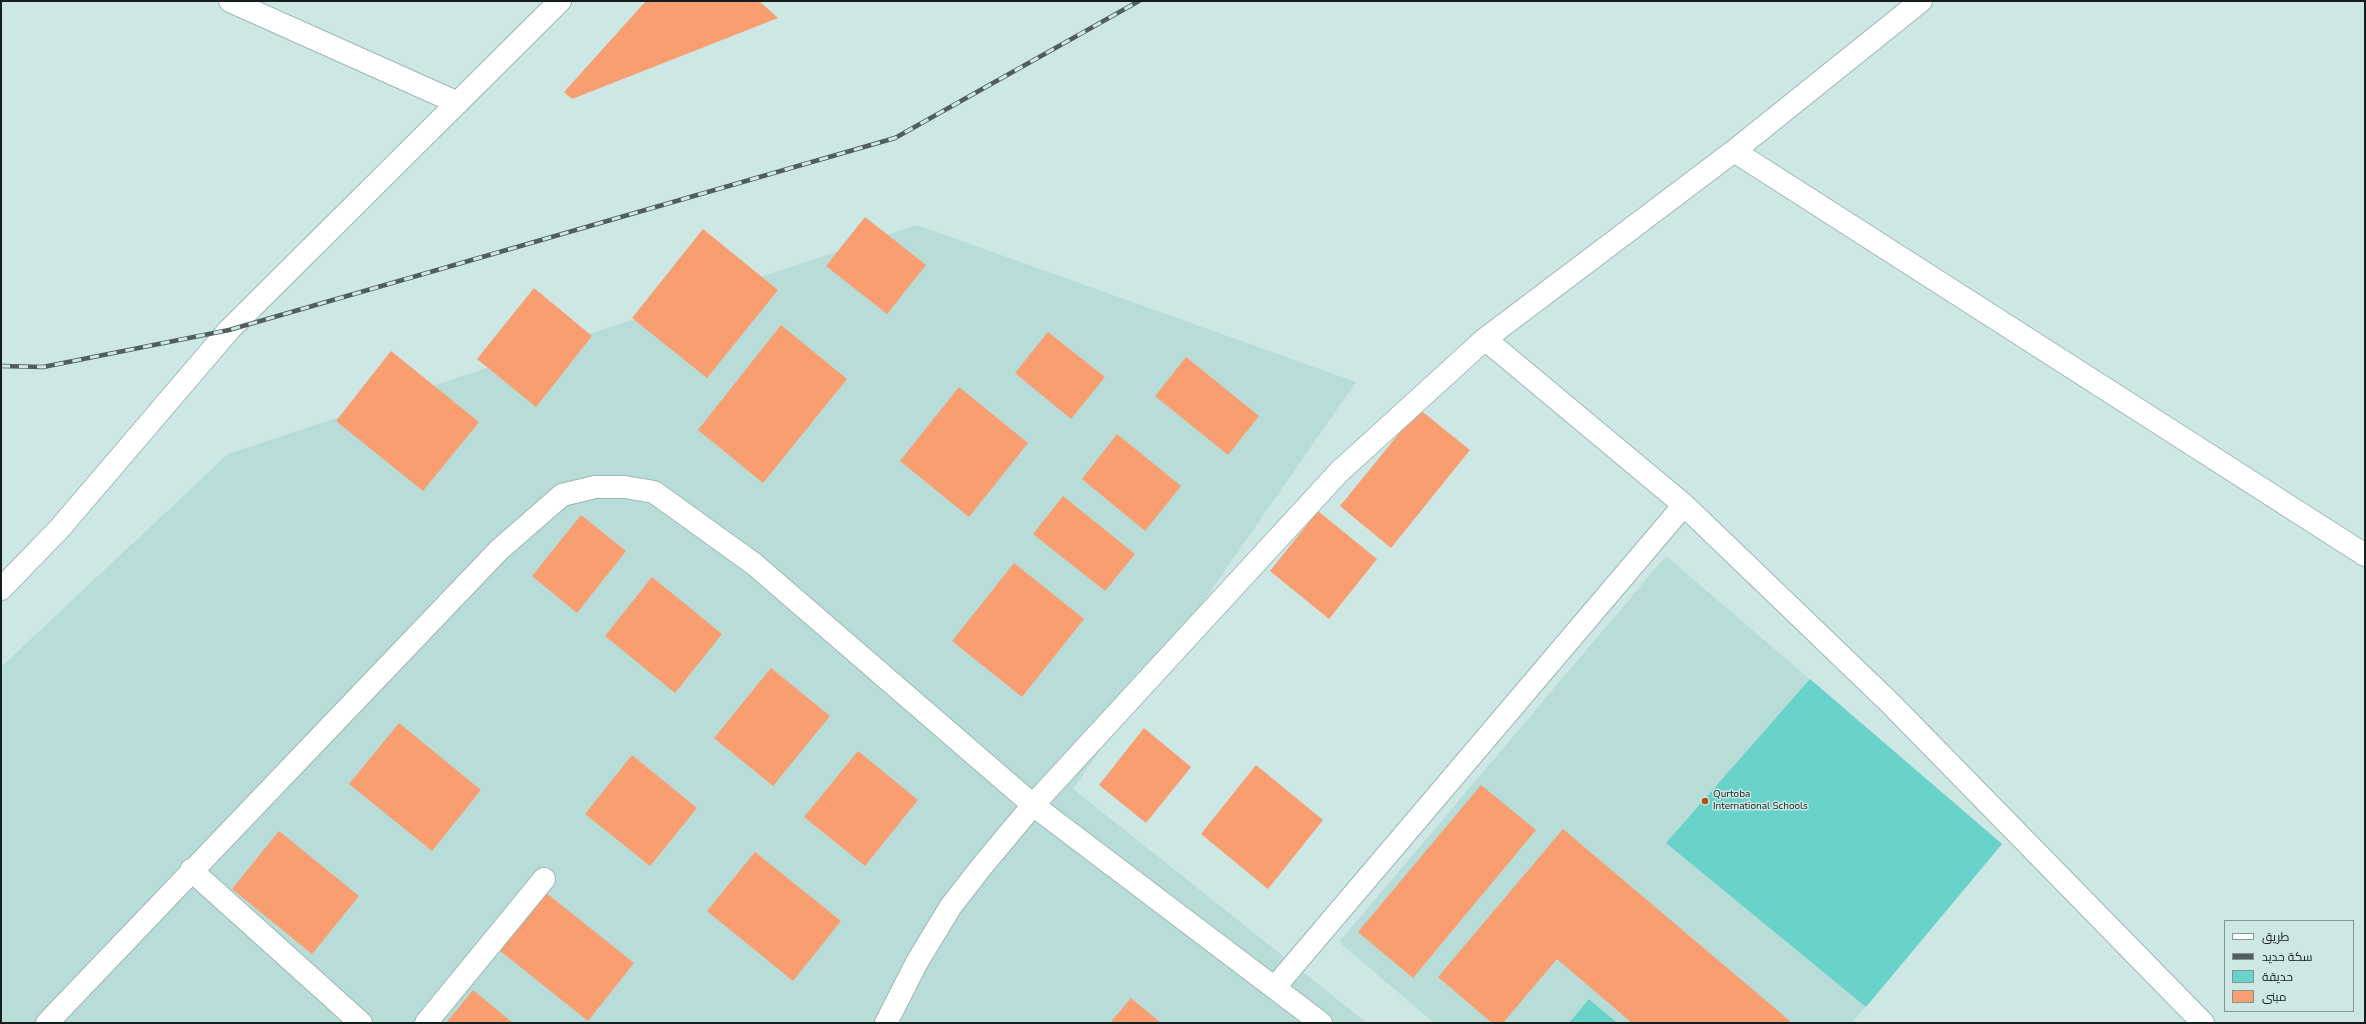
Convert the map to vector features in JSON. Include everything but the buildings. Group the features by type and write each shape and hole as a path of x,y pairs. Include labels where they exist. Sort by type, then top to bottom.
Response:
{"street":[{"path":"230,1 458,103"},
{"path":"1,589 60,528 229,330 560,1"},
{"path":"886,1023 917,962 951,906 1033,805 1339,472 1485,339 1734,151 1921,1"},
{"path":"1734,151 2365,556"},
{"path":"1485,339 1684,505 1890,703 2203,1023"},
{"path":"47,1023 191,870 499,550 562,495 595,487 625,487 654,492 754,564 1033,805 1321,1023"},
{"path":"1275,987 1684,505"},
{"path":"191,870 362,1023"},
{"path":"426,1023 544,879"}],"shaded area":[{"path":"917,225 1356,382 1073,789 1367,1023 1,1023 1,667 228,454"},
{"name":"Qurtoba International Schools","path":"1666,556 2002,844 1852,1023 1434,1023 1339,942"}],"green space":[{"path":"1810,679 2002,844 1866,1007 1666,843"},
{"path":"1589,999 1617,1023 1569,1023"}],"railway":[{"path":"1,366 43,367 229,330 895,138 1139,1"}],"place":[{"name":"Qurtoba International Schools","path":"1705,801"}]}
